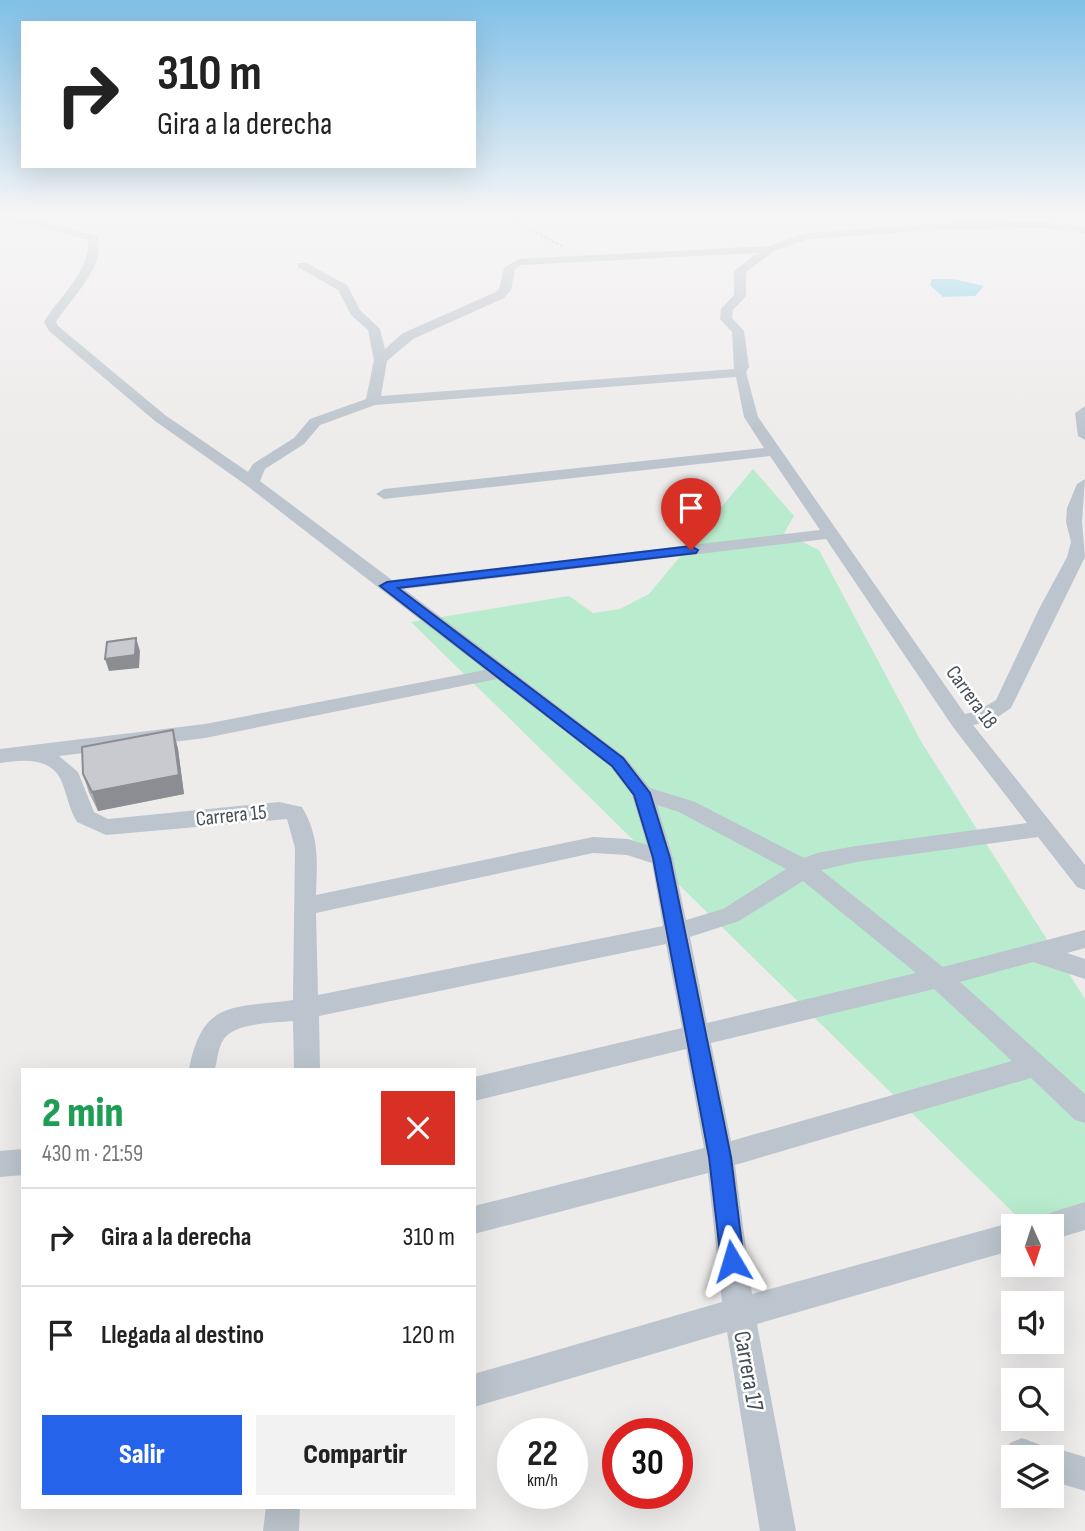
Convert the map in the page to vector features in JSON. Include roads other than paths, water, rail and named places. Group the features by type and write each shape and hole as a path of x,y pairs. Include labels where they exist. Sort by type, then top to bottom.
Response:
{"street":[{"name":"Carrera 17","path":"73,288 53,317 50,326 160,418 252,482 618,762 642,793 662,858 720,1157 739,1313 778,1531"},
{"path":"343,288 355,312 374,329 382,360 373,401"},
{"path":"382,360 408,336 500,295 505,288"},
{"name":"Carrera 18","path":"738,288 740,296 727,309 726,318 738,331 742,367 739,373 743,375 751,417 960,722 1085,881"},
{"path":"252,482 258,467 299,441 315,422 373,401 739,373"},
{"path":"1085,410 1082,414 1085,436"},
{"path":"384,494 774,451"},
{"path":"960,722 985,716 1004,704 1082,543 1074,522 1085,484"},
{"path":"387,586 830,534"},
{"path":"0,756 205,731 500,673"},
{"name":"Carrera 15","path":"33,752 66,768 85,817 106,827 279,810 294,812 302,826 306,848 304,906 307,1068"},
{"path":"642,793 687,807 803,869 939,978 1085,1111"},
{"path":"202,1068 209,1039 218,1027 233,1018 307,1008 677,932 731,915 817,861 856,853 1042,829"},
{"path":"304,906 593,845 628,848 662,858"},
{"path":"476,1089 939,978 1085,939"},
{"path":"1033,953 1085,969"},
{"path":"476,1219 720,1157 1037,1066"},
{"path":"0,1164 21,1162"},
{"path":"1064,1222 1085,1216"},
{"path":"476,1390 1001,1239"},
{"path":"1064,1468 1085,1474"},
{"path":"281,1531 283,1509"}],"water":[{"path":"934,288 982,288 975,296 943,297"}]}
